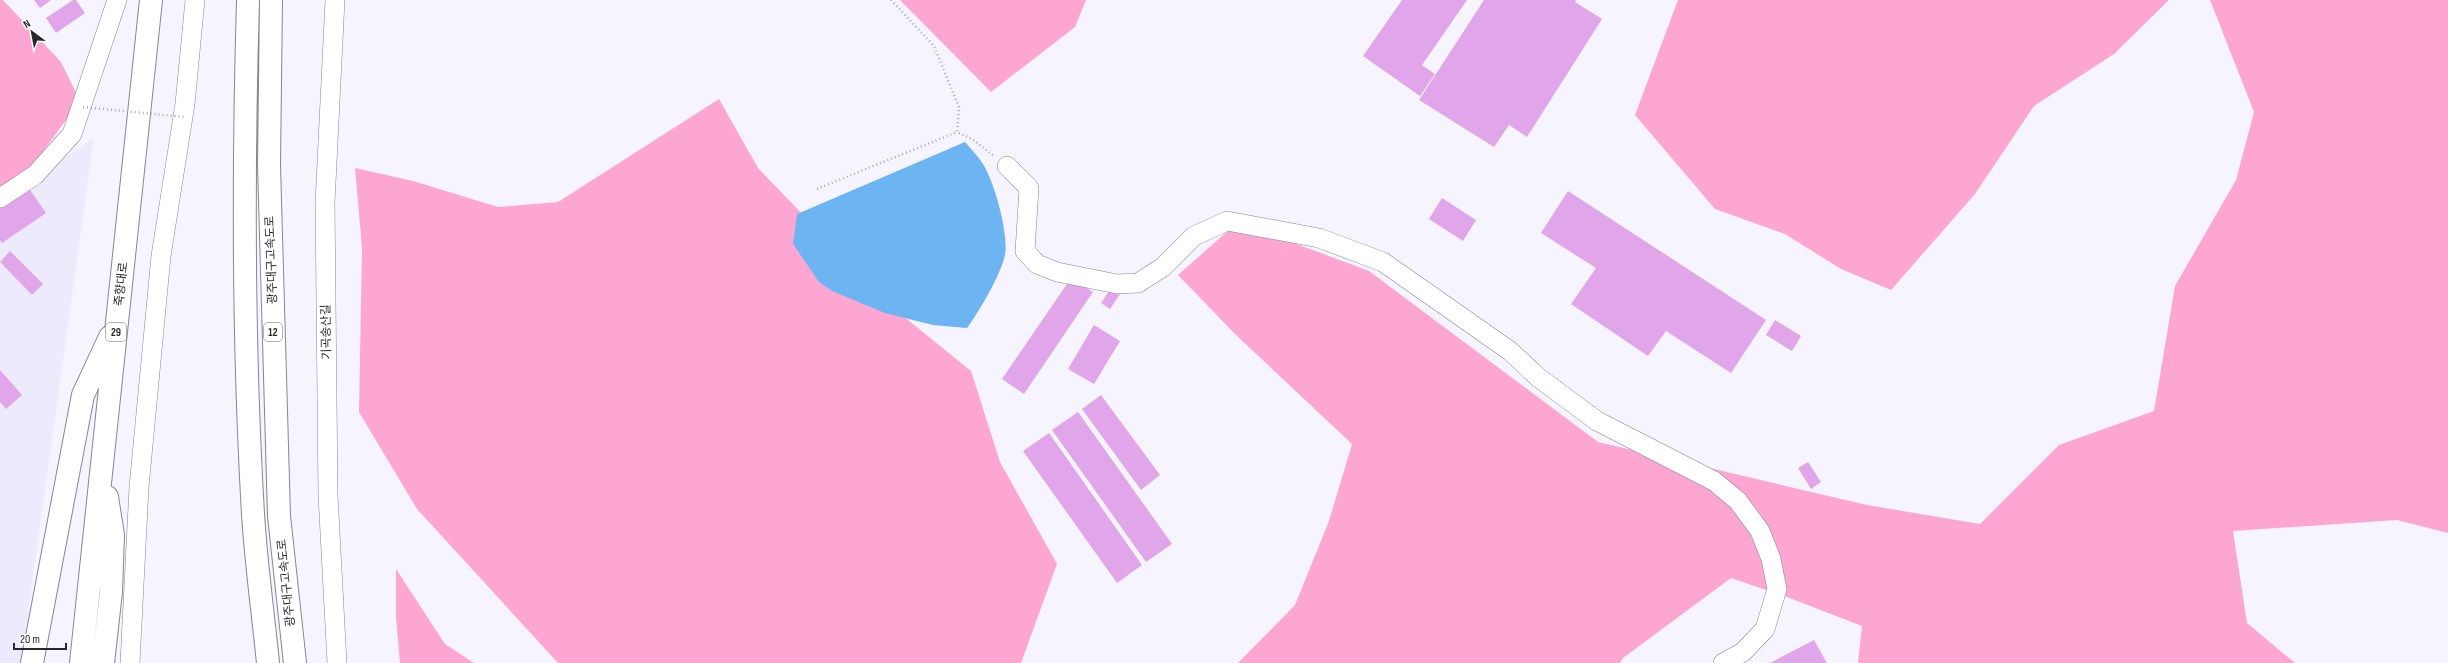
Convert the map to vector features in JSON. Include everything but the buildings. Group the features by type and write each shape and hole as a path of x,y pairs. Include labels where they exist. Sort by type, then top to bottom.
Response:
{"main road":[{"name":"죽향대로","path":"81,663 151,0"},
{"name":"광주대구고속도로","path":"248,0 243,162 249,393 254,514 268,663"},
{"name":"광주대구고속도로","path":"271,0 269,165 278,501 295,663"},
{"path":"32,663 83,395 117,321"},
{"path":"102,468 113,535 111,592 103,663"}],"street":[{"path":"0,198 35,175 72,134 83,107 117,0"},
{"path":"130,663 139,487 161,264 184,117 195,0"},
{"name":"기곡송산길","path":"335,0 325,203 328,495 337,663"},
{"path":"1007,166 1029,188 1025,251 1037,264 1057,272 1117,284 1138,282 1163,267 1194,236 1227,221 1319,238 1383,262 1510,351 1539,378 1597,421 1714,481 1738,501 1760,531 1771,559 1777,589 1765,629 1743,652 1723,663"}],"path":[{"path":"891,0 934,46 958,107 957,132"},
{"path":"83,107 184,117"},
{"path":"817,189 957,132 972,139 1007,166"}],"shaded area":[{"path":"0,0 3,0 61,62 80,101 33,165 0,187"},
{"path":"900,0 1086,0 1075,27 991,92"},
{"path":"1678,0 2169,0 2114,54 2034,106 1975,194 1891,290 1841,269 1785,234 1715,209 1635,115"},
{"path":"2210,0 2448,0 2448,533 2397,520 2233,531 2247,623 2295,663 1858,663 1862,626 1787,597 1731,578 1623,658 1620,663 1238,663 1295,605 1329,521 1352,444 1237,336 1178,275 1238,222 1369,271 1598,442 1867,505 1980,524 2059,445 2154,411 2175,286 2236,180 2254,112"},
{"path":"719,99 758,168 892,307 971,371 1000,462 1057,564 1021,663 558,663 417,509 359,412 362,248 355,168 413,181 498,207 558,202"},
{"path":"94,138 21,663 0,663 0,202"},
{"path":"396,569 445,644 474,663 400,663 396,617"}],"water":[{"path":"965,142 977,155 992,182 1003,221 1006,246 1003,263 999,272 983,303 967,328 933,325 885,313 832,291 819,282 793,244 797,214"}]}
